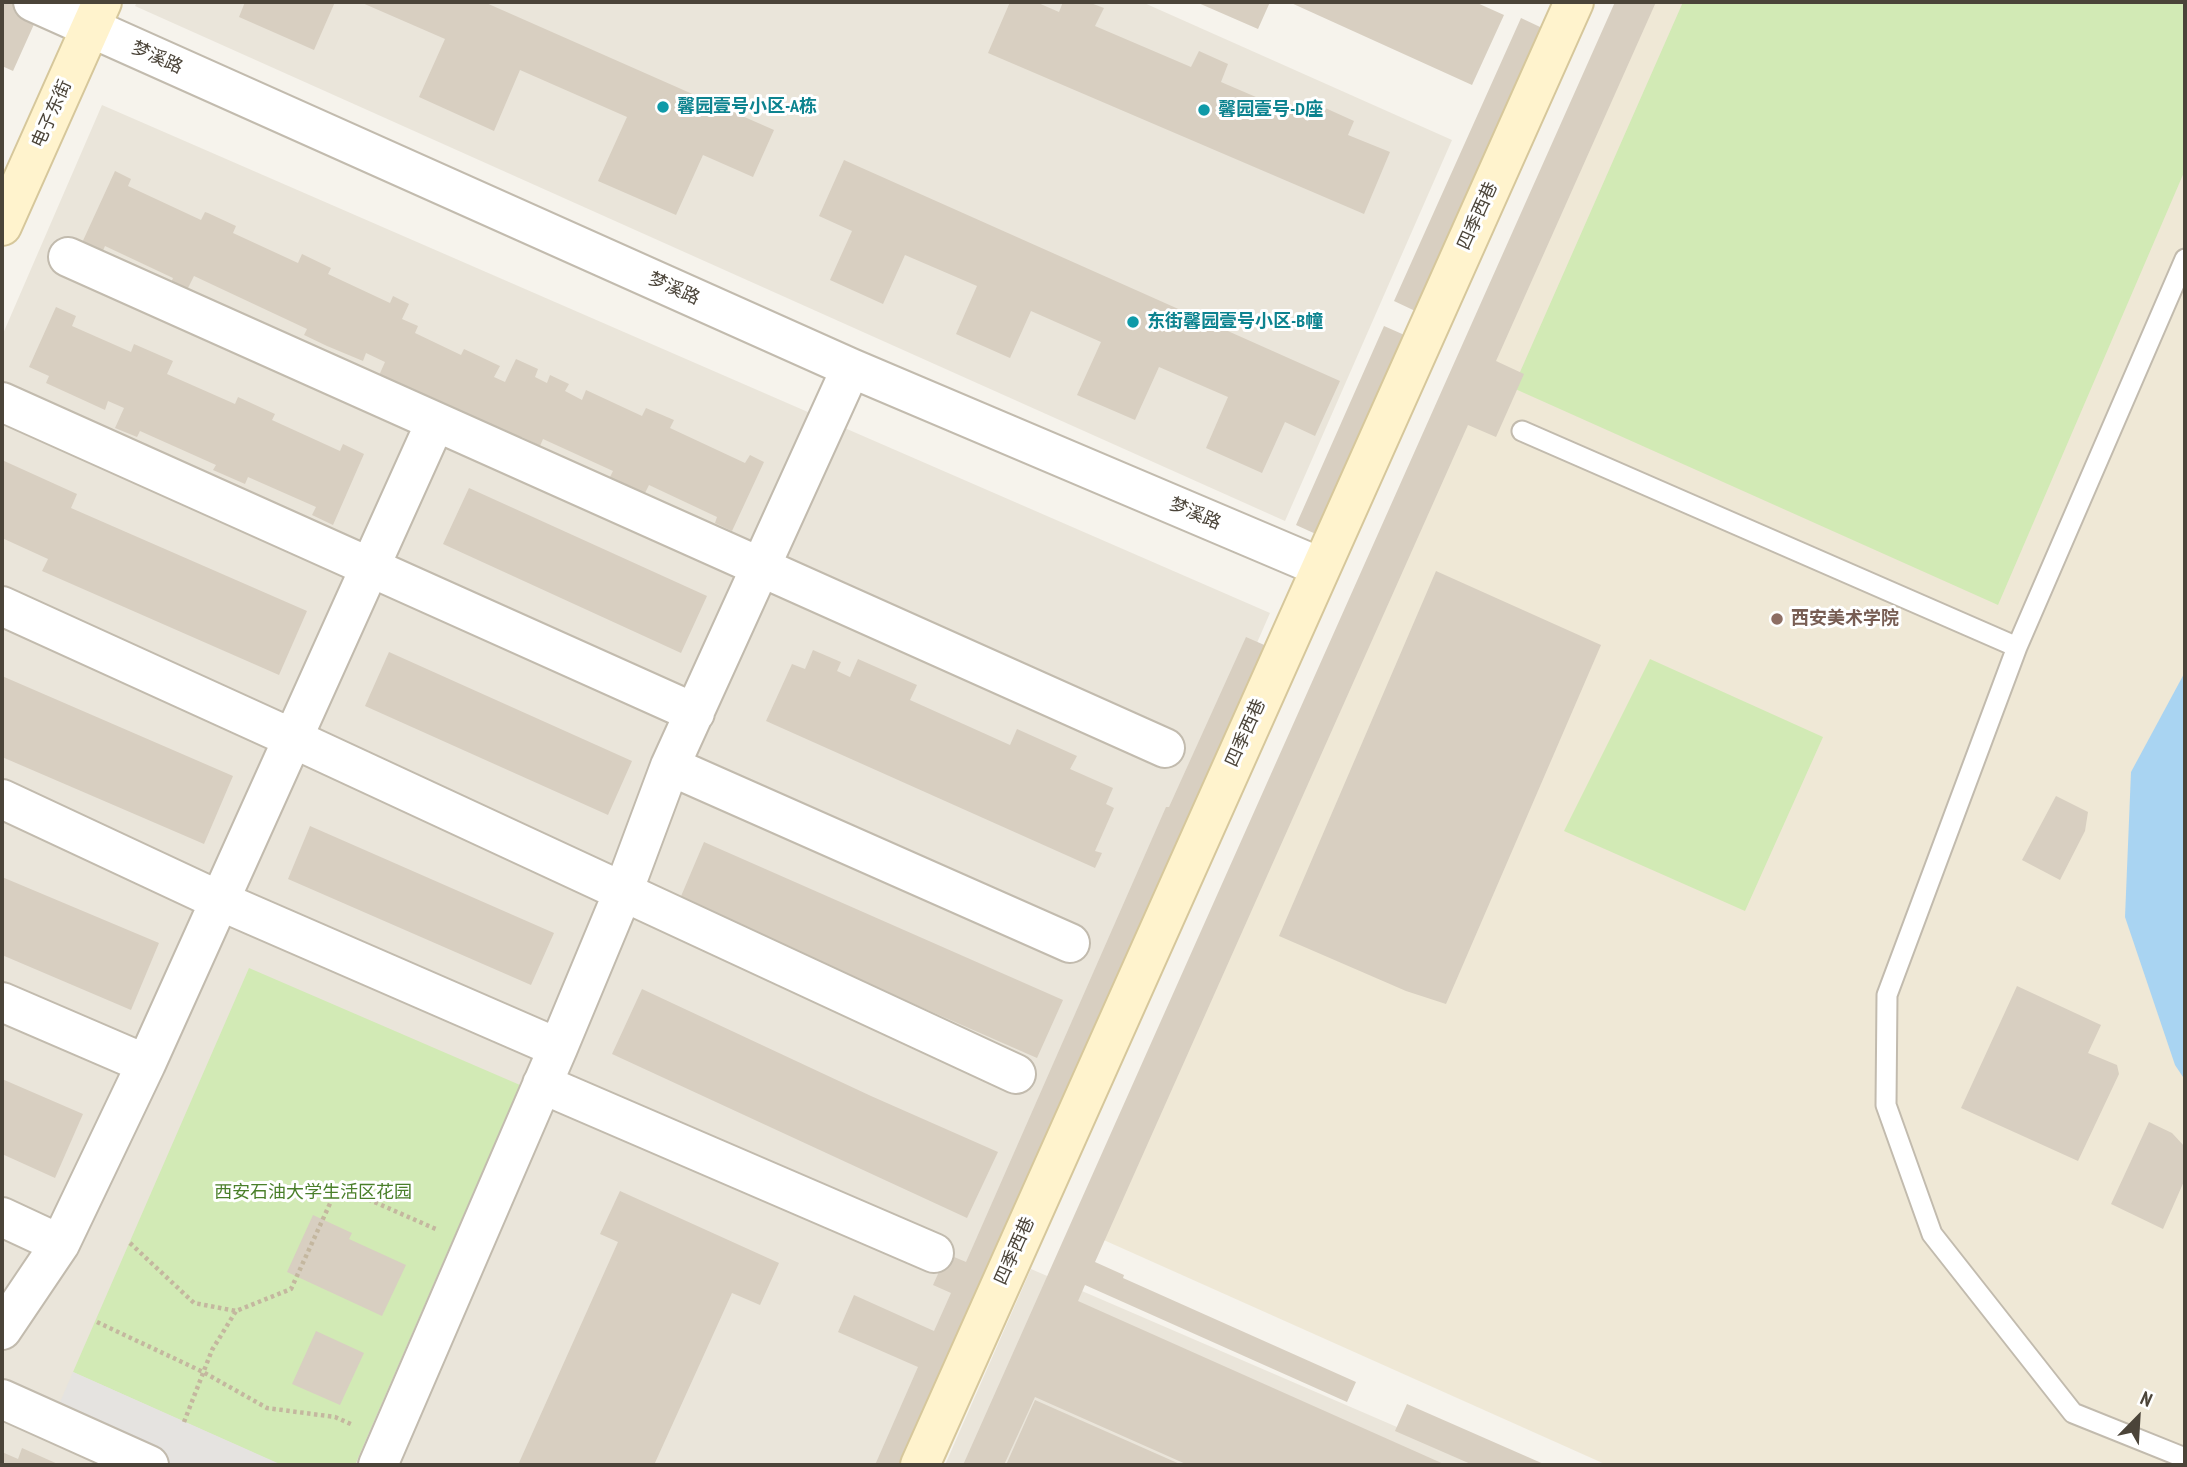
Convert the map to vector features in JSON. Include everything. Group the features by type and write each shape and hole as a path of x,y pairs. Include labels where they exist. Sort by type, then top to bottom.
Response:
{"street":[{"name":"梦溪路","path":"33,2 96,15 851,368 1320,567"},
{"name":"四季西巷","path":"920,1465 1574,2"},
{"name":"电子东街","path":"2,226 96,15"},
{"path":"68,257 1165,748"},
{"path":"383,1453 558,1048 623,892 670,766 851,368"},
{"path":"2,402 695,713"},
{"path":"2,1330 61,1244 146,1064 435,423"},
{"path":"2,606 1016,1074"},
{"path":"670,766 1070,943"},
{"path":"2,799 218,900 558,1048"},
{"path":"2,1002 146,1064"},
{"path":"542,1084 934,1253"},
{"path":"2,1217 61,1244"},
{"path":"2,1399 149,1465"}],"lane":[{"path":"2185,259 2017,647 1887,995 1886,1105 1932,1234 2073,1413 2185,1458"},
{"path":"1522,431 2017,647"}],"path":[{"path":"130,1243 194,1303 236,1311 291,1289 338,1186 443,1232"},
{"path":"184,1422 212,1350 236,1311"},
{"path":"97,1322 204,1372 267,1408 335,1417 383,1453"}],"shaded area":[{"path":"137,2 1142,2 1452,140 1285,521 135,6"},
{"name":"西安美术学院","path":"1642,2 2185,2 2185,1465 1607,1465 1097,1237"},
{"path":"102,105 1270,613 898,1465 2,1465 2,336"},
{"path":"1031,1269 1485,1465 945,1465"},
{"path":"73,1372 282,1465 165,1465 54,1416"}],"green space":[{"path":"1683,2 2185,2 2185,170 1998,605 1513,388"},
{"path":"1650,659 1823,737 1745,911 1564,831"},
{"name":"西安石油大学生活区花园","path":"249,968 520,1085 355,1465 281,1465 73,1372"}],"water":[{"path":"2185,672 2185,1080 2175,1065 2125,917 2131,772"}],"building":[{"path":"2,2 44,2 13,71 2,66"},
{"path":"245,2 335,2 314,50 239,17"},
{"name":"馨园壹号小区-A栋","path":"360,2 484,2 774,130 753,177 703,155 676,215 598,181 627,117 520,70 494,131 419,97 445,39"},
{"name":"馨园壹号-D座","path":"1010,2 1036,2 1059,12 1063,2 1088,2 1104,8 1095,26 1191,67 1199,51 1228,64 1221,82 1305,118 1312,102 1354,121 1348,135 1390,152 1364,214 988,53"},
{"path":"1196,2 1270,2 1258,29"},
{"path":"1289,2 1475,2 1504,15 1472,85"},
{"path":"1615,2 1656,2 1496,361 1524,374 1496,437 1468,425 1095,1262 1124,1275 1123,1278 1356,1382 1347,1402 1085,1285 1078,1301 1446,1465 1188,1465 1035,1397 1004,1465 963,1465"},
{"path":"1521,18 1555,34 1428,317 1394,301"},
{"name":"东街馨园壹号小区-B幢","path":"844,160 1340,381 1315,436 1285,422 1262,473 1206,448 1228,397 1159,367 1135,420 1077,395 1101,342 1031,311 1010,358 956,334 977,286 905,255 883,304 830,280 852,231 819,216"},
{"path":"115,171 131,179 128,186 201,220 205,212 208,213 236,226 233,233 298,263 302,254 331,268 328,274 390,303 393,296 409,304 402,319 418,326 415,333 461,355 464,349 500,366 494,377 505,382 516,359 538,369 535,377 547,383 550,375 569,384 565,391 582,400 586,390 642,416 646,408 674,420 670,428 745,463 750,455 764,462 732,531 715,523 717,517 649,485 645,493 610,477 613,471 543,439 540,446 522,437 520,444 377,380 385,362 366,353 363,361 327,346 304,335 307,329 194,276 186,292 170,285 173,278 105,246 101,255 81,245"},
{"path":"56,307 76,316 72,326 131,352 134,344 173,361 167,374 235,404 238,397 275,414 272,420 340,451 343,444 364,454 333,525 312,515 316,507 248,477 245,484 213,470 216,465 140,431 137,437 115,428 124,408 108,401 105,410 46,383 49,376 29,367"},
{"path":"1384,326 1418,341 1329,540 1296,525"},
{"path":"2,460 77,494 71,508 307,611 279,675 42,571 48,559 2,538"},
{"path":"469,488 707,596 681,653 443,544"},
{"path":"1436,571 1601,645 1446,1004 1406,991 1279,936"},
{"path":"1246,637 1278,651 916,1465 875,1465 918,1367 838,1332 854,1295 934,1331 951,1293 933,1285 947,1254 966,1262 1166,807 1169,807"},
{"path":"813,650 841,662 837,671 850,677 858,659 917,685 910,700 1010,745 1017,729 1077,756 1070,769 1113,788 1106,804 1114,808 1095,851 1102,853 1095,868 766,721 792,664 805,669"},
{"path":"389,652 632,761 608,815 365,706"},
{"path":"2,676 233,776 204,844 2,757"},
{"path":"2056,796 2088,812 2085,831 2060,880 2022,860"},
{"path":"310,826 554,933 531,985 288,879"},
{"path":"704,842 1063,1000 1037,1058 679,901"},
{"path":"2,877 159,943 131,1010 2,955"},
{"path":"2017,986 2101,1025 2088,1053 2117,1065 2119,1074 2078,1161 1961,1108"},
{"path":"642,989 998,1152 967,1218 612,1054"},
{"path":"2,1079 83,1114 55,1178 2,1154"},
{"path":"2149,1122 2172,1133 2185,1147 2185,1179 2163,1229 2111,1204"},
{"path":"620,1191 779,1263 760,1305 732,1293 654,1465 518,1465 618,1242 600,1234"},
{"path":"313,1215 352,1233 349,1239 406,1265 382,1316 287,1272"},
{"path":"316,1331 364,1353 340,1405 292,1384"},
{"path":"1035,1400 1182,1465 1006,1465"},
{"path":"1407,1404 1546,1465 1473,1465 1395,1431"},
{"path":"22,1448 60,1465 2,1465 2,1452 18,1459"}],"place":[{"name":"馨园壹号小区-A栋","path":"663,107"},
{"name":"馨园壹号-D座","path":"1204,110"},
{"name":"东街馨园壹号小区-B幢","path":"1133,322"},
{"name":"西安美术学院","path":"1777,619"}]}
